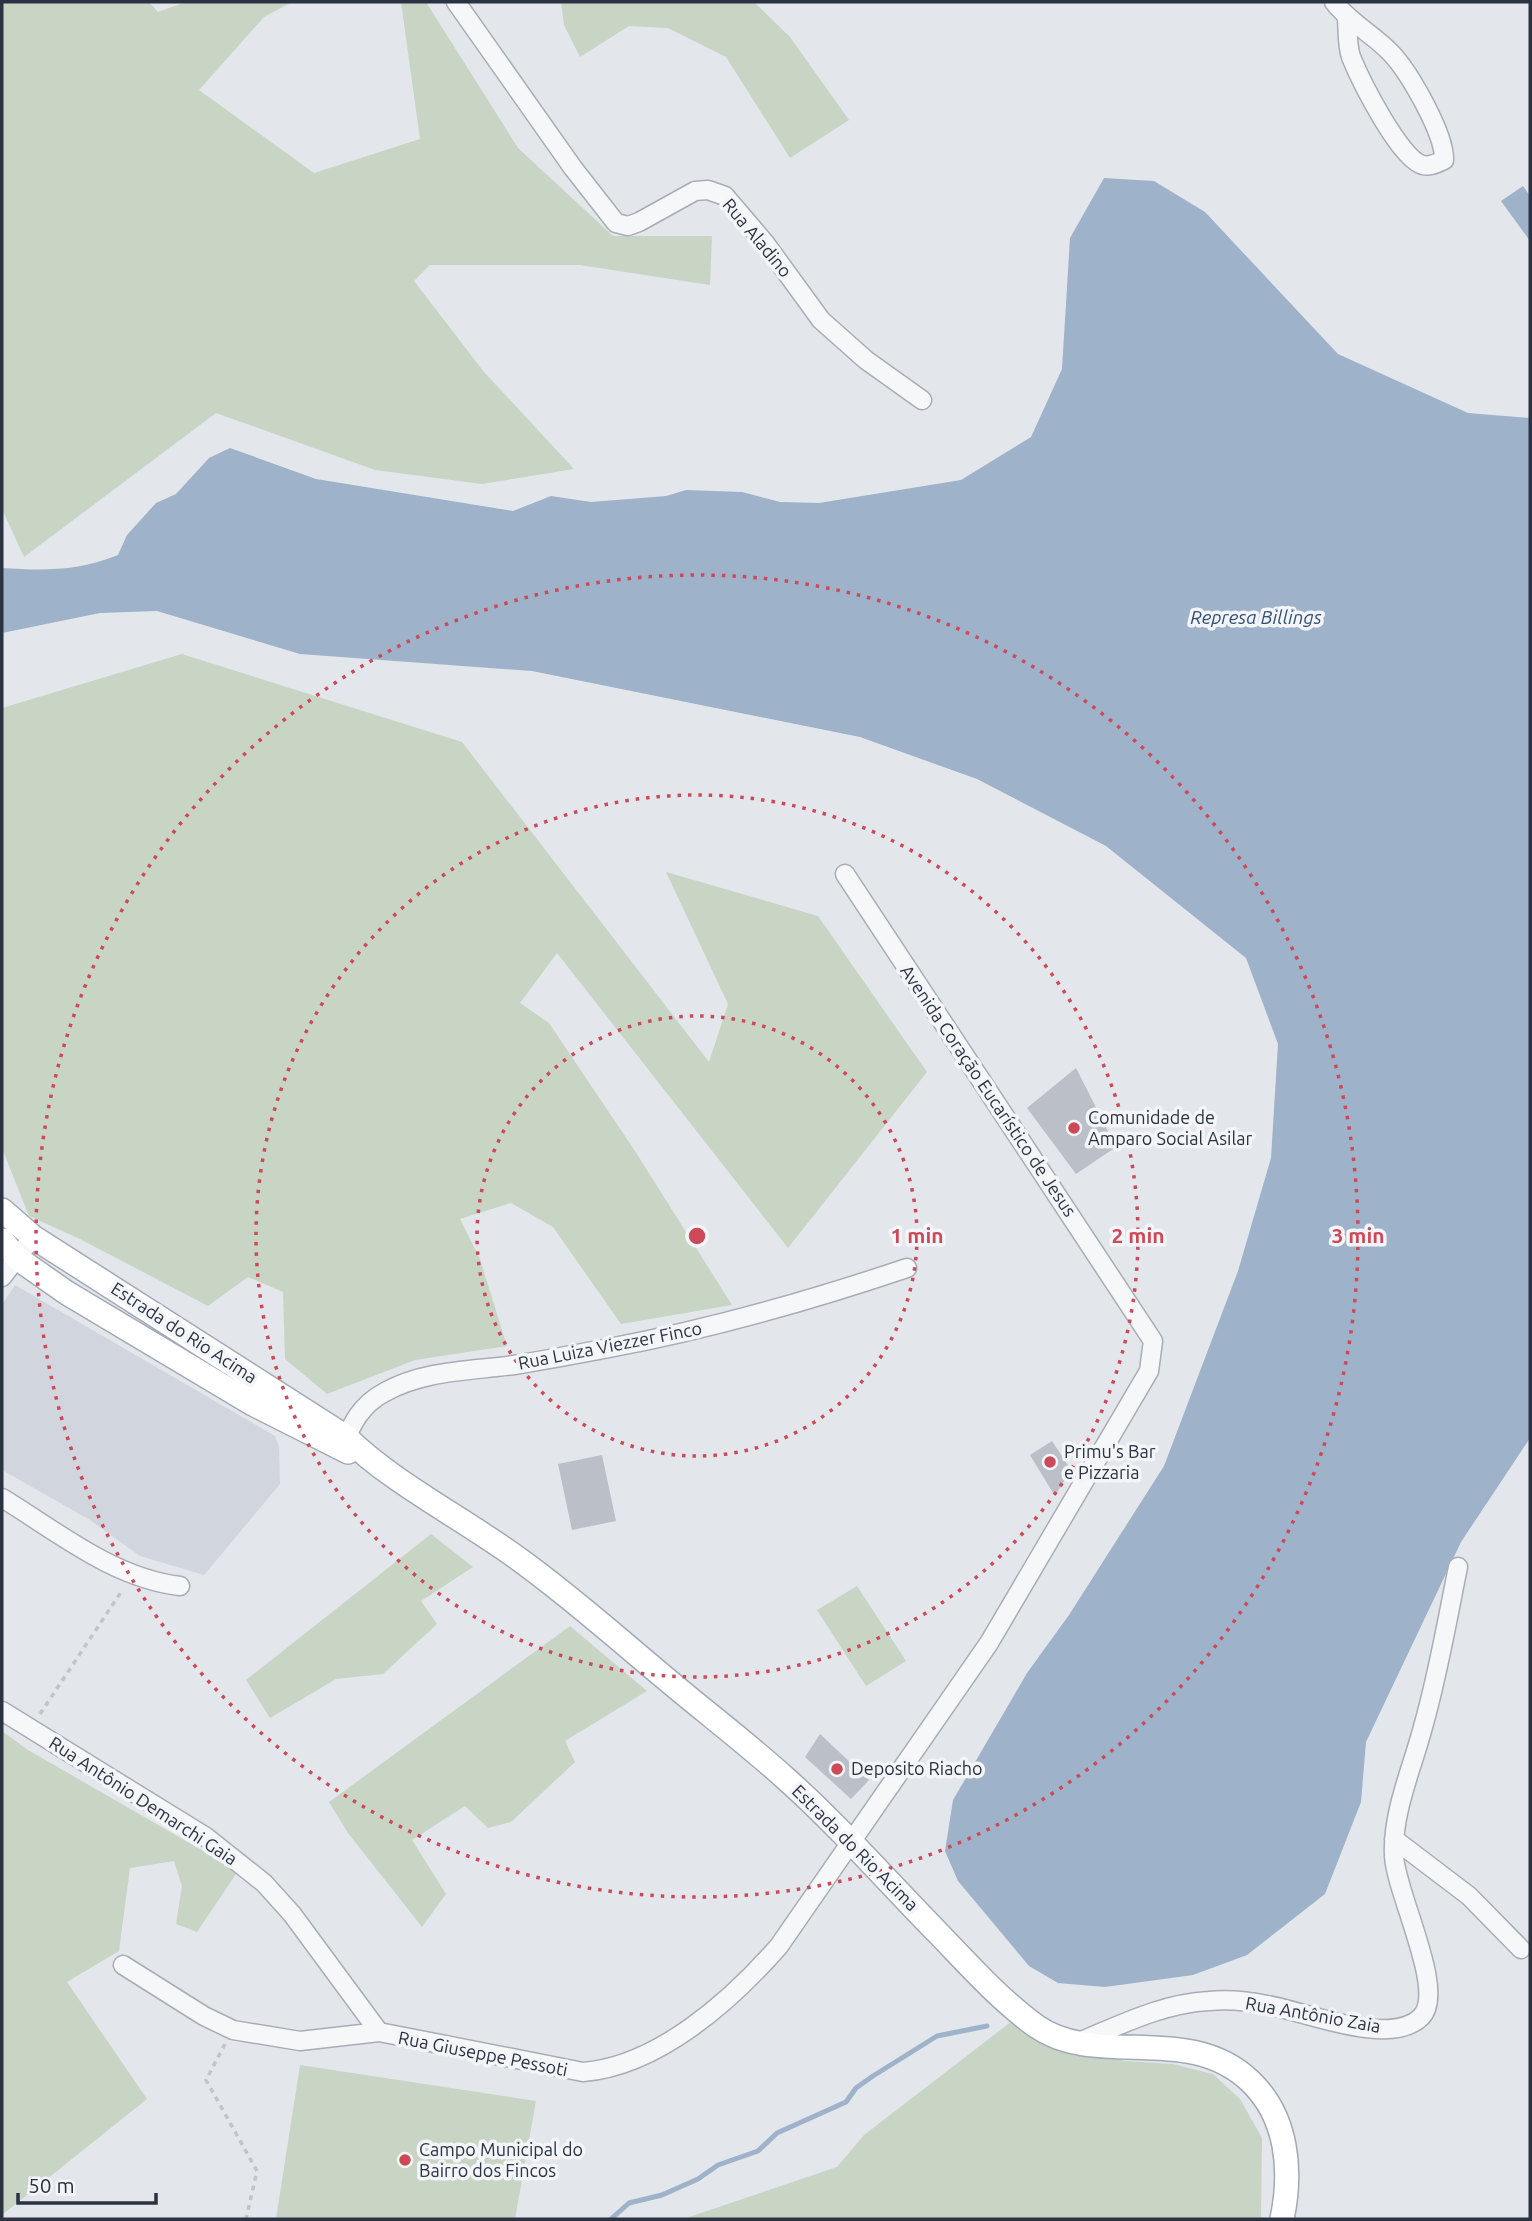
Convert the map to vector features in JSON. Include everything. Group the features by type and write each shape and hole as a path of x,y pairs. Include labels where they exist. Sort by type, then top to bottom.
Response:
{"main road":[{"name":"Estrada do Rio Acima","path":"2,1210 33,1237 474,1527 551,1582 785,1777 996,1991 1039,2028 1079,2042 1209,2055 1249,2080 1266,2098 1277,2119 1285,2147 1287,2177 1282,2219"},
{"name":"Estrada do Rio Acima","path":"2,1240 17,1258 67,1293 202,1375 343,1443"}],"street":[{"name":"Rua Aladino","path":"457,2 573,168 616,223 628,226 639,222 695,191 708,190 724,196 765,243 821,320 866,360 922,400"},
{"path":"1334,2 1347,19 1392,54 1433,118 1444,146 1444,160 1433,165 1423,165 1411,158 1373,104 1350,54 1347,19"},
{"name":"Avenida Coração Eucarístico de Jesus","path":"845,874 989,1095 1150,1332 1154,1349 1149,1371 989,1643 876,1802 852,1844"},
{"path":"2,1277 33,1237"},
{"name":"Rua Luiza Viezzer Finco","path":"343,1443 354,1417 369,1402 397,1386 428,1376 515,1365 665,1338 790,1306 907,1268"},
{"path":"2,1498 132,1576 180,1586"},
{"name":"Rua Antônio Zaia","path":"1079,2042 1137,2018 1208,2001 1269,2005 1375,2028 1401,2027 1420,2019 1430,2002 1430,1983 1398,1884 1394,1839 1396,1820 1430,1699 1458,1567"},
{"name":"Rua Antônio Demarchi Gaia","path":"2,1711 206,1838 264,1883 292,1914 379,2032"},
{"path":"1394,1839 1469,1896 1521,1949"},
{"name":"Rua Giuseppe Pessoti","path":"123,1965 204,2016 233,2030 300,2041 379,2032 389,2037 471,2048 564,2071 605,2071 632,2062 707,2015 747,1983 779,1946 852,1844"}],"path":[{"path":"39,1715 132,1576"},
{"path":"233,2030 206,2080 257,2171 246,2219"}],"shaded area":[{"path":"15,1285 275,1436 279,1447 280,1484 204,1575 140,1556 90,1520 2,1470 2,1305"}],"green space":[{"path":"2,2 149,2 158,12 186,2 292,2 264,17 199,90 314,173 420,139 401,2 426,2 518,148 613,236 712,236 710,285 580,265 430,265 414,281 484,372 574,469 482,484 375,470 216,413 24,557 2,509"},
{"path":"561,2 754,2 790,37 849,120 790,158 726,57 668,28 629,26 580,57 564,25"},
{"path":"182,654 462,742 709,1062 728,1004 666,872 818,916 927,1072 788,1248 557,953 520,1003 549,1023 635,1151 732,1305 621,1324 553,1227 511,1203 460,1219 480,1259 507,1346 415,1360 327,1394 285,1359 283,1292 248,1277 208,1306 80,1239 29,1216 2,1148 2,708"},
{"path":"431,1534 473,1567 421,1601 437,1624 383,1674 336,1679 270,1718 246,1680"},
{"path":"857,1586 906,1661 866,1686 817,1610"},
{"path":"570,1626 647,1691 565,1741 575,1762 511,1822 488,1828 465,1806 412,1840 446,1894 422,1927 348,1833 329,1802"},
{"path":"2,1731 28,1750 238,1871 197,1932 176,1924 182,1886 174,1861 130,1868 119,1951 67,1982 147,2099 2,2215"},
{"path":"1016,2018 1078,2049 1125,2061 1173,2064 1213,2074 1240,2099 1262,2138 1261,2219 683,2219 837,2167 864,2135"},
{"name":"Campo Municipal do Bairro dos Fincos","path":"300,2065 536,2101 515,2219 276,2219"}],"water":[{"name":"Represa Billings","path":"1104,178 1154,181 1205,212 1338,354 1468,413 1530,418 1530,1438 1461,1542 1366,1742 1361,1802 1325,1894 1247,1955 1193,1975 1105,1987 1058,1983 1029,1966 958,1881 945,1851 953,1800 1027,1673 1069,1615 1164,1466 1238,1271 1271,1158 1278,1044 1246,958 1106,846 977,779 860,737 532,671 300,654 157,611 100,613 2,633 2,568 61,569 118,555 127,535 156,503 176,494 209,458 230,448 316,479 513,511 551,496 591,502 666,496 686,490 742,492 780,502 819,503 961,480 1031,437 1062,369 1070,238"},
{"path":"1523,186 1530,196 1530,241 1501,201"}],"building":[{"name":"Comunidade de Amparo Social Asilar","path":"1076,1068 1116,1147 1076,1174 1027,1108"},
{"name":"Primu's Bar e Pizzaria","path":"1052,1441 1071,1470 1055,1496 1030,1455"},
{"path":"602,1455 616,1521 572,1530 558,1464"},
{"name":"Deposito Riacho","path":"820,1734 869,1780 851,1799 805,1757"}],"waterway":[{"path":"611,2219 629,2203 662,2195 698,2179 718,2165 758,2151 777,2133 846,2102 856,2088 937,2036 987,2026"}],"place":[{"name":"Comunidade de Amparo Social Asilar","path":"1074,1128"},
{"name":"Primu's Bar e Pizzaria","path":"1050,1462"},
{"name":"Deposito Riacho","path":"837,1769"},
{"name":"Campo Municipal do Bairro dos Fincos","path":"405,2160"}]}
